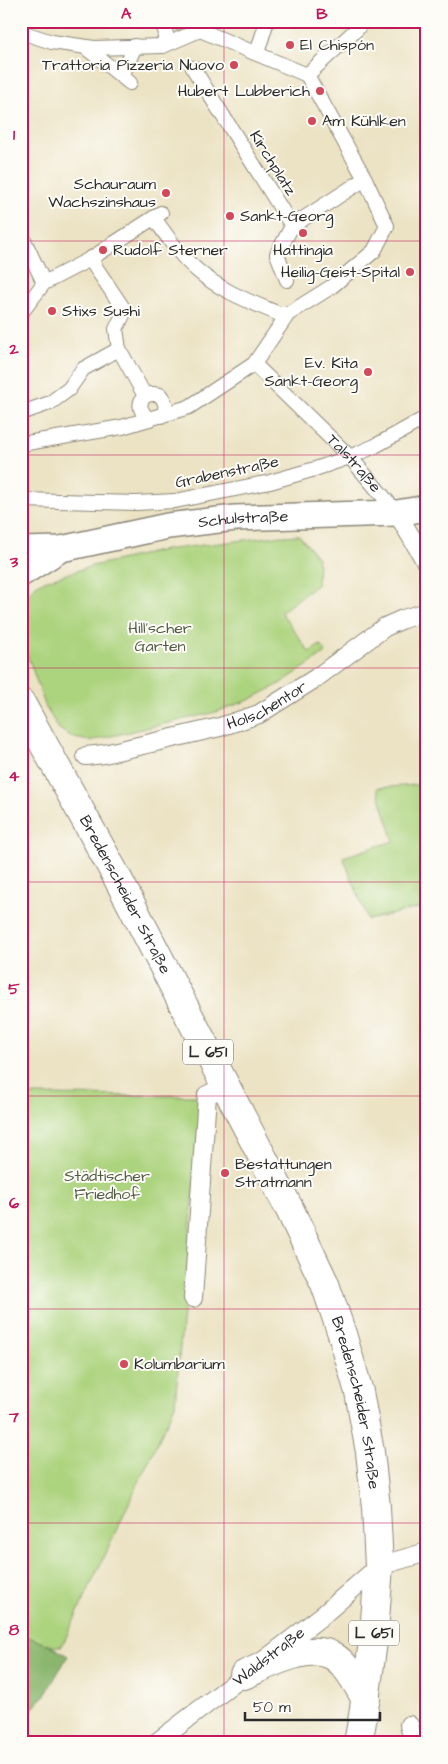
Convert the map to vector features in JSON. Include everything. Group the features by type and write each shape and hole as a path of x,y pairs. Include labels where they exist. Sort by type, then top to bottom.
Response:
{"main road":[{"name":"Schulstraße","path":"22,568 61,549 168,526 218,520 397,513 427,508"},
{"name":"Bredenscheider Straße","path":"21,704 118,880 302,1235 325,1284 342,1334 359,1392 370,1452 376,1507 379,1566 366,1699 358,1743"},
{"path":"244,1675 287,1657 319,1651 333,1656 340,1662 353,1677 366,1699"}],"street":[{"path":"162,21 166,34 163,46"},
{"path":"257,53 267,21"},
{"path":"307,75 356,29 362,21"},
{"path":"21,32 52,42 94,48 163,46 185,38 198,26 307,75 365,179 387,226 374,251 331,287 288,314 254,364 189,407 122,427 21,444"},
{"path":"85,47 126,80 135,46"},
{"name":"Kirchplatz","path":"193,68 292,226"},
{"path":"287,280 278,254 292,226 365,179"},
{"path":"21,313 44,283 90,259 158,215 173,245 198,271 224,289 279,314 288,314"},
{"path":"21,234 44,283"},
{"path":"90,259 125,311 116,329 119,349 145,396"},
{"path":"21,413 50,402 68,389 83,369 119,349"},
{"name":"Talstraße","path":"254,364 261,379 350,457 397,513 427,564"},
{"path":"150,394 157,394 163,399 166,408 155,417 144,415 140,408 141,401 150,394"},
{"name":"Grabenstraße","path":"21,500 136,503 175,501 270,482 350,457 375,446 427,417"},
{"name":"Holschentor","path":"86,756 104,754 220,727 259,714 316,678 385,627 427,612"},
{"path":"193,1298 207,1095 226,1086"},
{"path":"379,1566 427,1552"},
{"name":"Waldstraße","path":"156,1743 329,1610 379,1566"},
{"path":"409,1725 414,1743"}],"green space":[{"name":"Hill’scher Garten","path":"299,535 318,558 317,585 281,612 309,652 320,645 326,653 278,685 249,700 216,712 90,741 74,738 59,729 46,708 21,637 22,600 38,583 92,566 164,550"},
{"path":"427,784 427,906 368,920 343,857 394,841 377,788"},
{"name":"Städtischer Friedhof","path":"21,1095 202,1096 175,1405 62,1646 51,1646 21,1634"},
{"path":"21,1634 51,1646 68,1656 44,1696 21,1721"}],"tunnel":[{"path":"179,21 184,34"}],"place":[{"name":"El Chispón","path":"290,45"},
{"name":"Trattoria Pizzeria Nuovo","path":"234,65"},
{"name":"Hubert Lubberich","path":"320,91"},
{"name":"Am Kühlken","path":"312,121"},
{"name":"Schauraum Wachszinshaus","path":"166,193"},
{"name":"Sankt-Georg","path":"230,216"},
{"name":"Hattingia","path":"303,233"},
{"name":"Rudolf Sterner","path":"103,250"},
{"name":"Heilig-Geist-Spital","path":"410,272"},
{"name":"Stixs Sushi","path":"52,311"},
{"name":"Ev. Kita Sankt-Georg","path":"368,372"},
{"name":"Bestattungen Stratmann","path":"225,1173"},
{"name":"Kolumbarium","path":"124,1364"}]}
